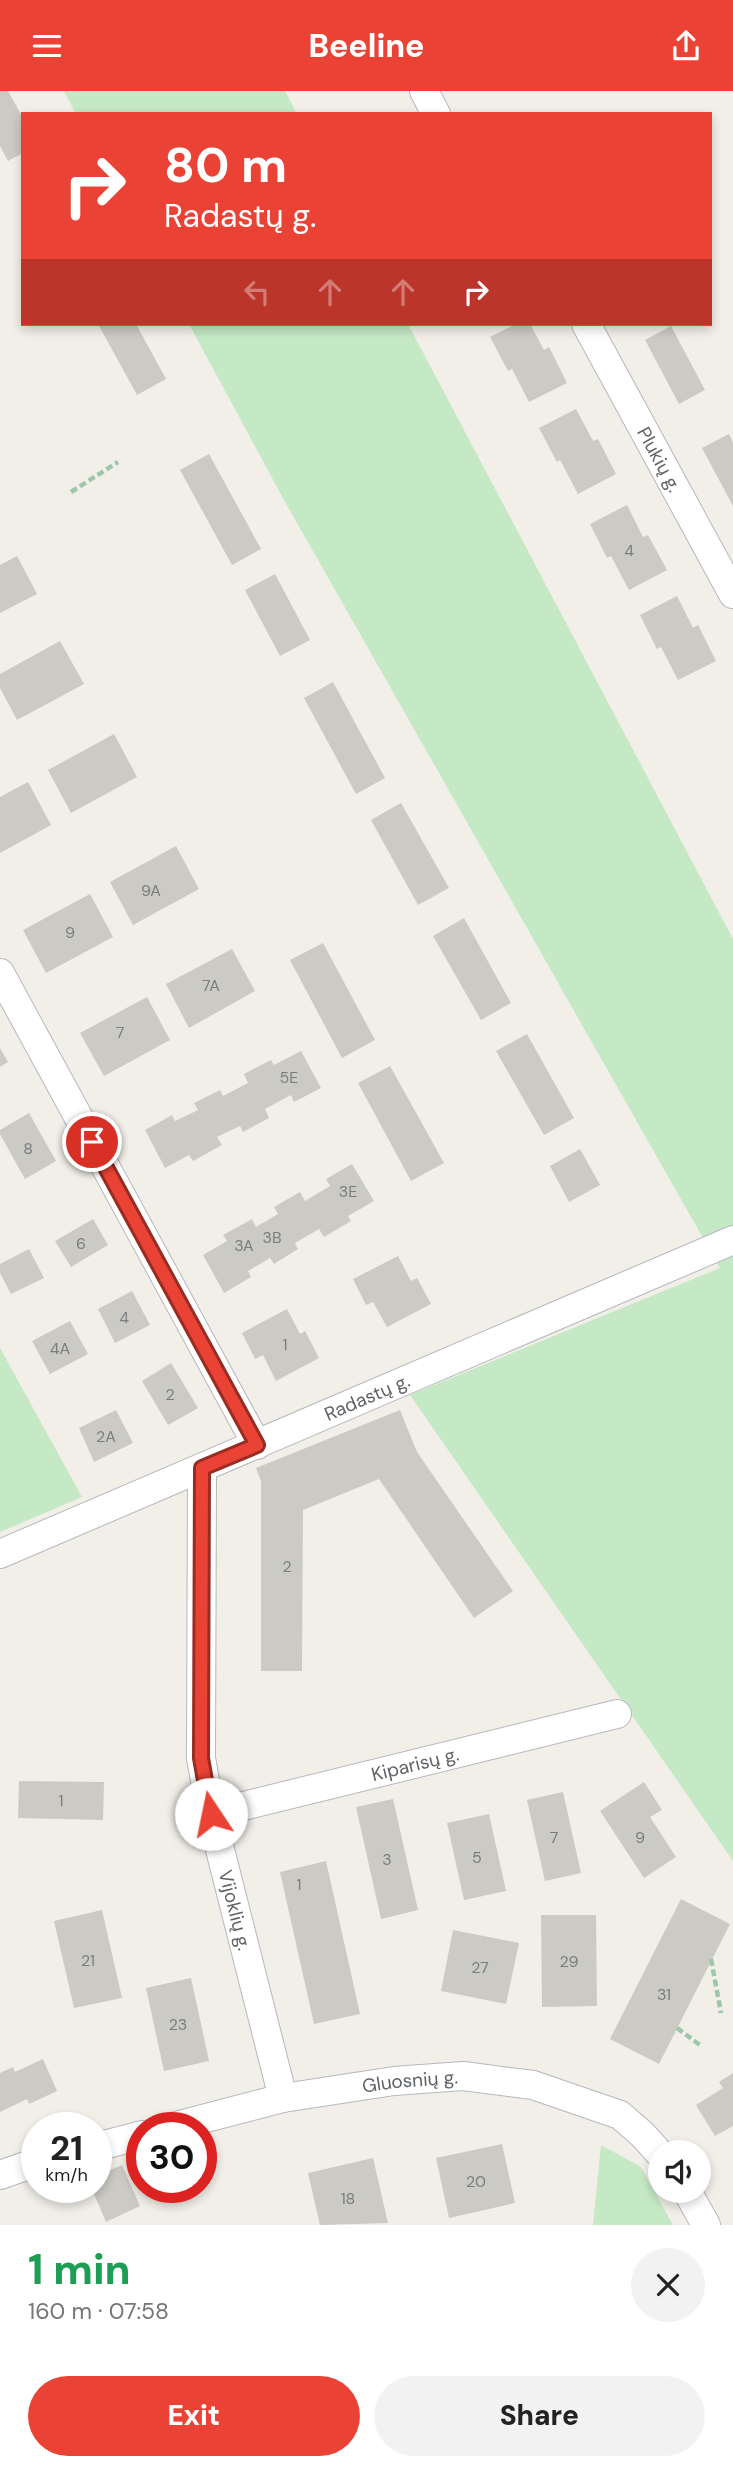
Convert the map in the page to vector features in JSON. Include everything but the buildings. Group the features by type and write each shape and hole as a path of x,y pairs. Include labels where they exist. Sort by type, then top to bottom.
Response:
{"street":[{"path":"424,91 435,112"},
{"name":"Plukių g.","path":"587,326 733,594"},
{"path":"0,972 257,1445"},
{"name":"Radastų g.","path":"0,1554 733,1240"},
{"name":"Vijoklių g.","path":"202,1468 201,1758 211,1814 283,2098"},
{"name":"Kiparisų g.","path":"211,1814 617,1714"},
{"name":"Gluosnių g.","path":"217,2115 283,2098 394,2081 463,2076 533,2085 620,2115 648,2141"},
{"path":"0,2175 21,2168"},
{"path":"694,2203 706,2225"}],"path":[{"path":"71,492 118,463"},
{"path":"711,1959 721,2013"},
{"path":"677,2028 700,2045"}],"green space":[{"path":"64,91 285,91 296,112 75,112"},
{"path":"190,326 409,326 733,939 733,1861 410,1395 720,1268 284,500"},
{"path":"0,1348 82,1497 0,1532"},
{"path":"601,2145 641,2167 648,2180 648,2203 661,2203 673,2225 593,2225"}],"route":[{"path":"92,1142 257,1445 202,1468 201,1758 211,1814"}]}
